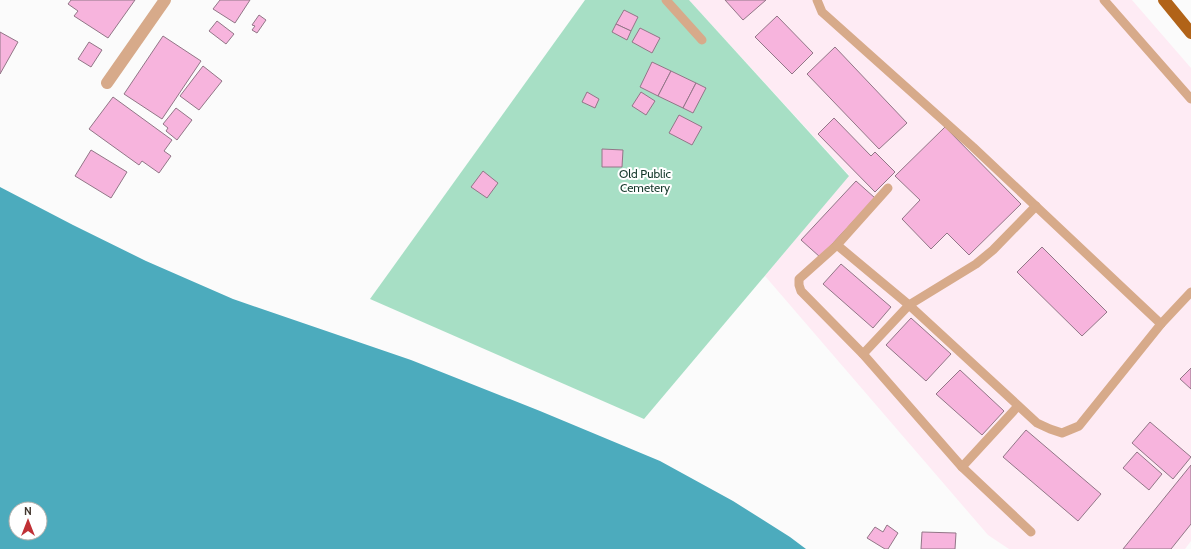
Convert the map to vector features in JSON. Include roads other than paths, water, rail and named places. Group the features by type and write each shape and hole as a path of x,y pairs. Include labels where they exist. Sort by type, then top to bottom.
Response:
{"main road":[{"path":"1164,0 1191,33"}],"street":[{"path":"107,83 165,0"}],"lane":[{"path":"666,0 702,40"},
{"path":"817,0 822,12 973,146 1161,324"},
{"path":"1104,0 1191,99"},
{"path":"888,188 837,245 800,280 799,285 804,296 863,354 962,467 1031,532"},
{"path":"863,354 909,305 976,264 993,250 1036,206"},
{"path":"837,245 909,305 1038,423 1062,433 1079,426 1161,324 1191,292"},
{"path":"962,467 1018,406"}],"water":[{"path":"0,187 146,261 233,299 411,360 540,411 660,461 733,501 790,537 806,549 0,549"}],"park label":[{"name":"Old Public Cemetery","path":"645,180"}]}
